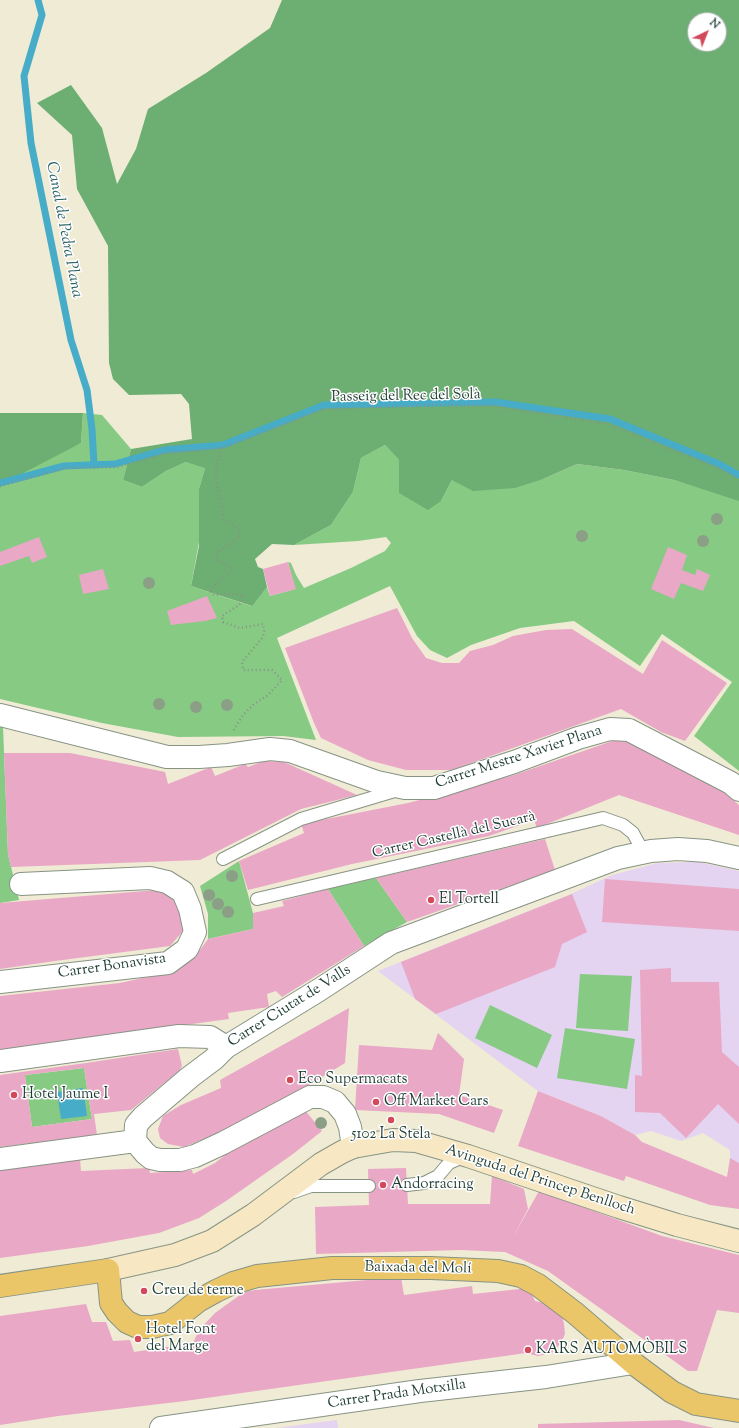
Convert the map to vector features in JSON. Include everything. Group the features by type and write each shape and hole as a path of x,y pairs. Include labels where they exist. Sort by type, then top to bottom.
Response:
{"main road":[{"name":"Baixada del Molí","path":"74,1275 89,1280 99,1288 117,1312 127,1322 138,1328 170,1323 198,1301 216,1291 233,1283 257,1276 332,1268 431,1268 498,1271 521,1276 538,1285 570,1309 633,1363 672,1392 696,1404 739,1411"},
{"path":"0,1286 108,1270 111,1303"}],"street":[{"name":"Carrer Mestre Xavier Plana","path":"0,715 167,757 228,755 270,749 290,751 377,782 405,788 434,788 514,762 578,738 610,729 629,730 731,783 739,790"},
{"name":"Carrer Ciutat de Valls","path":"135,1141 136,1125 143,1116 190,1076 214,1059 226,1047 319,990 391,943 618,858 651,851 678,849 706,851 739,858"},
{"name":"Carrer Bonavista","path":"0,982 168,963 187,949 195,932 190,909 183,892 167,882 150,878 21,884"},
{"path":"0,1061 179,1036 210,1037 226,1047"},
{"path":"0,1159 135,1141 151,1158 160,1160 180,1160 195,1156 223,1144 310,1097 323,1097 335,1102 345,1114 350,1126 354,1147"},
{"name":"Avinguda del Princep Benlloch","path":"108,1270 145,1263 175,1255 205,1244 237,1226 322,1164 342,1152 354,1147 392,1140 416,1141 473,1157 619,1207 677,1225 739,1241"},
{"name":"Carrer Prada Motxilla","path":"161,1428 420,1391 546,1377 633,1363"}],"lane":[{"path":"223,859 301,819 405,788"},
{"name":"Carrer Castellà del Sucarà","path":"257,899 544,832 583,821 603,818 623,824 633,833 642,853"},
{"path":"407,1185 424,1183 438,1176 449,1164 458,1159 473,1157"},
{"path":"261,1209 297,1190 310,1186 369,1186"}],"path":[{"name":"Passeig del Rec del Solà","path":"0,486 65,468 118,467 165,452 222,448 324,409 443,405 495,406 608,424 717,467 739,480"},
{"path":"222,448 214,472 224,521 239,528 240,535 216,554 218,561 232,567 231,571 215,585 211,592 214,595 231,594 244,596 239,605 222,616 223,622 240,628 262,624 264,631 263,637 242,662 243,670 272,670 282,680 268,695 253,705 243,715 231,734 228,755"}],"shaded area":[{"path":"698,862 739,871 739,1163 730,1158 730,1150 703,1133 681,1141 651,1131 635,1135 601,1116 538,1091 378,971 569,895 612,875 658,863"},
{"path":"337,1420 338,1428 277,1428"}],"green space":[{"path":"282,0 739,0 739,501 674,480 624,470 577,464 543,479 515,488 473,491 452,480 441,501 428,510 399,493 399,460 385,445 361,458 353,492 331,525 294,545 272,544 255,559 258,567 263,569 267,587 252,606 191,586 199,546 199,489 205,468 186,462 166,471 142,487 123,480 131,449 192,439 189,404 181,394 129,395 113,379 109,363 108,246 77,189 72,135 37,103 71,85 102,128 117,184 136,149 148,109 206,73 270,28"},
{"path":"0,413 83,413 81,443 0,484"},
{"path":"83,413 102,415 131,449 123,480 142,487 166,471 186,462 201,462 205,468 199,489 199,542 191,586 251,606 267,587 270,596 295,589 288,562 291,563 304,588 351,568 385,551 391,543 386,537 358,541 294,545 331,525 353,492 361,458 385,445 399,460 399,493 441,501 452,480 543,479 577,464 624,470 674,480 739,500 739,771 694,736 732,682 662,634 640,666 574,621 520,628 471,645 447,658 430,650 417,636 390,586 277,638 316,740 283,736 178,737 102,723 0,699 0,477 81,443"},
{"path":"0,726 3,726 8,854 19,900 0,903"},
{"path":"239,861 253,913 253,929 208,939 208,914 200,886"},
{"path":"376,878 407,922 364,946 328,889"},
{"path":"580,974 632,976 628,1031 576,1028"},
{"path":"490,1005 552,1035 537,1068 475,1038"},
{"path":"565,1028 635,1039 627,1089 557,1078"},
{"path":"84,1068 92,1119 32,1127 25,1075"}],"water":[{"path":"83,1088 87,1116 61,1119 57,1092"}],"building":[{"path":"39,537 47,557 32,563 29,556 0,566 0,552"},
{"path":"668,547 687,555 682,570 695,575 697,569 710,575 703,591 681,583 674,599 651,589"},
{"path":"288,562 296,589 270,596 263,569"},
{"path":"103,569 109,589 83,594 79,575"},
{"path":"207,596 217,618 171,625 167,611"},
{"path":"397,608 412,638 426,658 442,663 459,663 470,651 493,645 513,636 546,630 572,629 643,674 662,640 727,683 685,741 661,732 621,709 452,770 406,770 368,760 321,738 285,648"},
{"path":"621,738 714,784 739,805 739,835 619,795 537,828 534,820 489,836 352,864 248,890 239,861 304,833 301,824 408,803 514,775"},
{"path":"4,753 70,753 165,772 168,784 211,767 215,776 245,764 248,767 264,761 284,762 357,795 301,809 200,860 11,867 8,854"},
{"name":"El Tortell","path":"545,839 555,870 407,922 376,878"},
{"path":"605,879 739,889 739,931 602,922"},
{"path":"328,889 364,946 282,997 276,991 267,994 269,1007 228,1013 229,1019 0,1050 0,996 120,983 165,973 183,964 200,950 208,939 253,929 253,913 284,906 282,901"},
{"path":"157,890 177,901 183,931 170,946 0,969 0,903"},
{"path":"572,894 587,932 562,944 555,967 436,1014 415,999 401,962"},
{"path":"671,968 671,982 719,982 722,1052 739,1067 739,1124 718,1104 686,1138 660,1113 635,1112 635,1075 642,1076 640,970"},
{"path":"349,1008 345,1063 258,1116 184,1147 168,1144 160,1138 158,1129 163,1116 181,1105 221,1088 220,1080"},
{"path":"438,1033 464,1059 459,1095 503,1110 494,1133 439,1114 355,1110 359,1045 432,1050"},
{"path":"178,1049 182,1066 179,1071 131,1110 94,1114 97,1135 0,1147 0,1075","holes":["84,1068 92,1119 32,1127 25,1075"]},
{"path":"538,1091 601,1116 635,1135 642,1142 727,1177 730,1158 739,1163 739,1209 710,1205 626,1176 624,1181 518,1146"},
{"path":"304,1109 322,1131 293,1154 199,1218 159,1233 88,1246 0,1258 0,1168 80,1159 81,1171 149,1168 150,1173 192,1170 193,1174 215,1163 243,1141"},
{"path":"406,1168 408,1204 490,1204 492,1176 524,1189 528,1209 512,1239 539,1191 662,1236 739,1255 739,1313 717,1310 697,1371 688,1371 548,1271 505,1252 461,1250 316,1254 315,1207 369,1205 368,1169"},
{"path":"401,1277 404,1295 472,1286 473,1294 529,1288 535,1301 553,1305 562,1316 565,1334 561,1343 552,1353 538,1356 526,1353 185,1401 58,1416 0,1425 0,1316 86,1304 92,1322 106,1322 113,1341 130,1340 134,1352 193,1343 199,1330 215,1313 244,1292"},
{"path":"679,1420 714,1428 538,1428 538,1424"}],"waterway":[{"name":"Canal de Pedra Plana","path":"38,0 42,15 24,76 31,143 71,340 87,390 92,429 94,465"},
{"path":"0,483 64,466 115,464 164,450 223,445 324,405 495,402 610,419 719,464 739,475"}],"place":[{"name":"El Tortell","path":"431,900"},
{"name":"Eco Supermacats","path":"290,1080"},
{"name":"Hotel Jaume I","path":"14,1095"},
{"name":"Off Market Cars","path":"376,1102"},
{"name":"5102 La Stela","path":"391,1120"},
{"name":"Andorracing","path":"383,1185"},
{"name":"Creu de terme","path":"144,1291"},
{"name":"Hotel Font del Marge","path":"138,1339"},
{"name":"KARS AUTOMÒBILS","path":"528,1350"}]}
